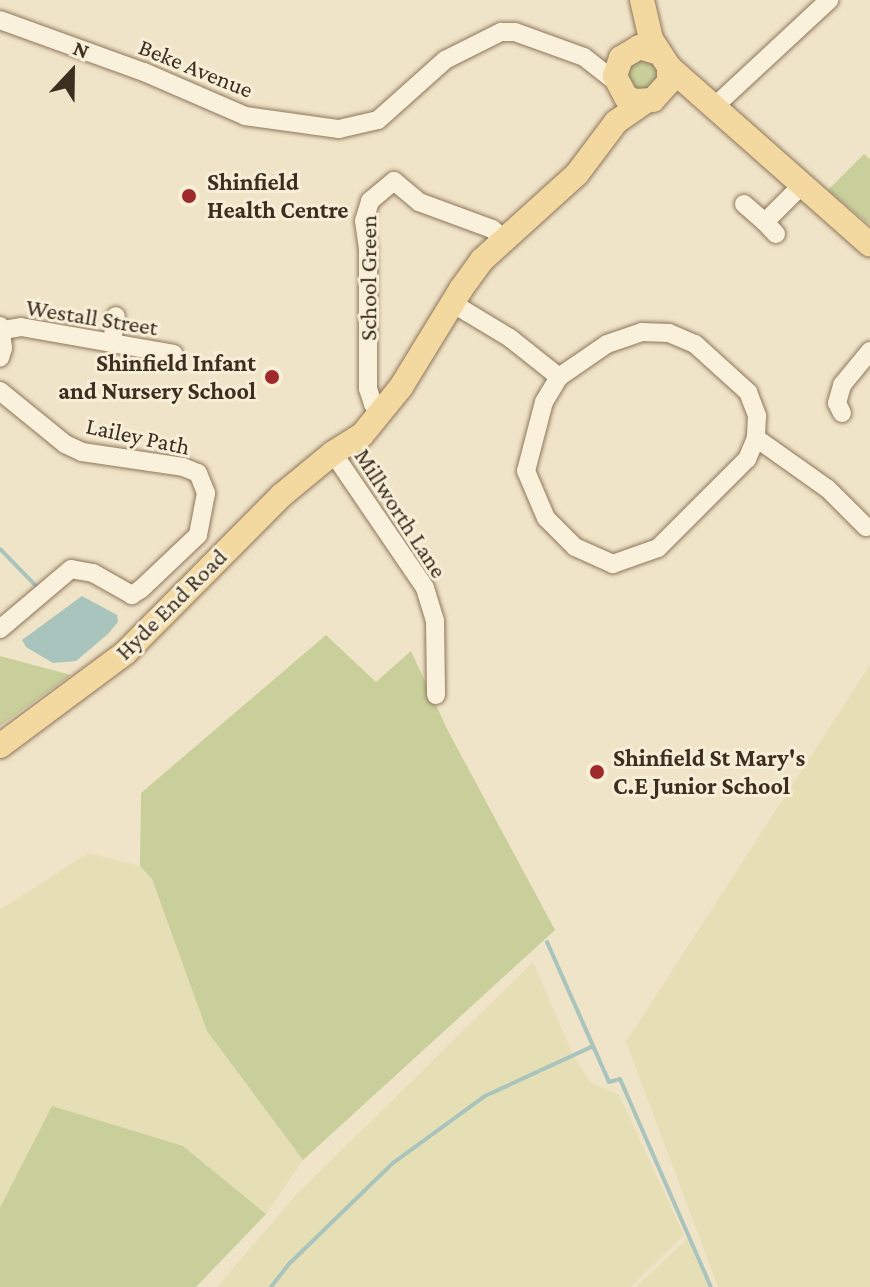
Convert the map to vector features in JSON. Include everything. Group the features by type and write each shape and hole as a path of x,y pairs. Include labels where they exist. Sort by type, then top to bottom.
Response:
{"main road":[{"path":"616,122 617,64 627,52 642,8"},
{"path":"333,453 362,435 381,413 482,260 577,174 616,122 653,99 669,82 664,60 642,8"},
{"path":"627,52 650,48 870,245"},
{"path":"618,86 626,97 715,106"},
{"name":"Hyde End Road","path":"0,746 125,653 245,529 333,453"}],"street":[{"path":"715,106 829,0"},
{"name":"Beke Avenue","path":"0,20 133,68 245,116 339,129 378,120 445,60 501,32 515,32 584,57"},
{"path":"584,57 627,52"},
{"path":"584,57 618,86"},
{"name":"School Green","path":"381,413 368,389 368,249 364,221 370,201 394,181 419,202 492,229 504,239"},
{"path":"744,204 770,228 801,186"},
{"path":"452,303 510,338 559,377"},
{"path":"112,343 116,316"},
{"name":"Westall Street","path":"0,358 1,328 21,327 174,354"},
{"path":"642,332 669,333 695,344 748,392 757,416 756,438 747,459 658,548 613,564 575,547 546,518 526,471 544,402 559,377 607,344 642,332"},
{"path":"842,413 837,403 842,385 870,351"},
{"name":"Lailey Path","path":"0,391 65,444 82,452 183,467 198,473 206,493 198,535 132,595 84,569 71,569 0,629"},
{"path":"756,438 828,489 866,527"},
{"name":"Millworth Lane","path":"333,453 425,588 435,620 436,695"}],"shaded area":[{"path":"870,665 870,1287 718,1287 626,1042"},
{"path":"88,853 140,866 152,879 207,1031 303,1160 266,1214 183,1146 0,1208 0,910"},
{"path":"533,962 574,1057 590,1082 619,1095 684,1235 630,1287 217,1287 296,1195"},
{"path":"687,1239 708,1287 636,1287"}],"green space":[{"path":"651,56 663,79 637,95 622,67"},
{"path":"864,154 870,159 870,225 828,190"},
{"path":"326,635 376,682 411,651 448,731 555,930 303,1160 207,1031 152,879 140,866 141,793"},
{"path":"0,656 71,675 0,726"},
{"path":"52,1106 183,1146 266,1214 196,1287 0,1287 0,1208"}],"water":[{"path":"82,596 117,615 118,622 108,634 76,661 53,663 26,647 22,640"}],"waterway":[{"path":"0,549 38,588"},
{"path":"547,942 609,1082 620,1079 711,1287"},
{"path":"271,1287 290,1263 393,1163 485,1096 593,1046"}],"place":[{"name":"Shinfield Health Centre","path":"189,196"},
{"name":"Shinfield Infant and Nursery School","path":"272,377"},
{"name":"Shinfield St Mary's C.E Junior School","path":"597,772"}]}
